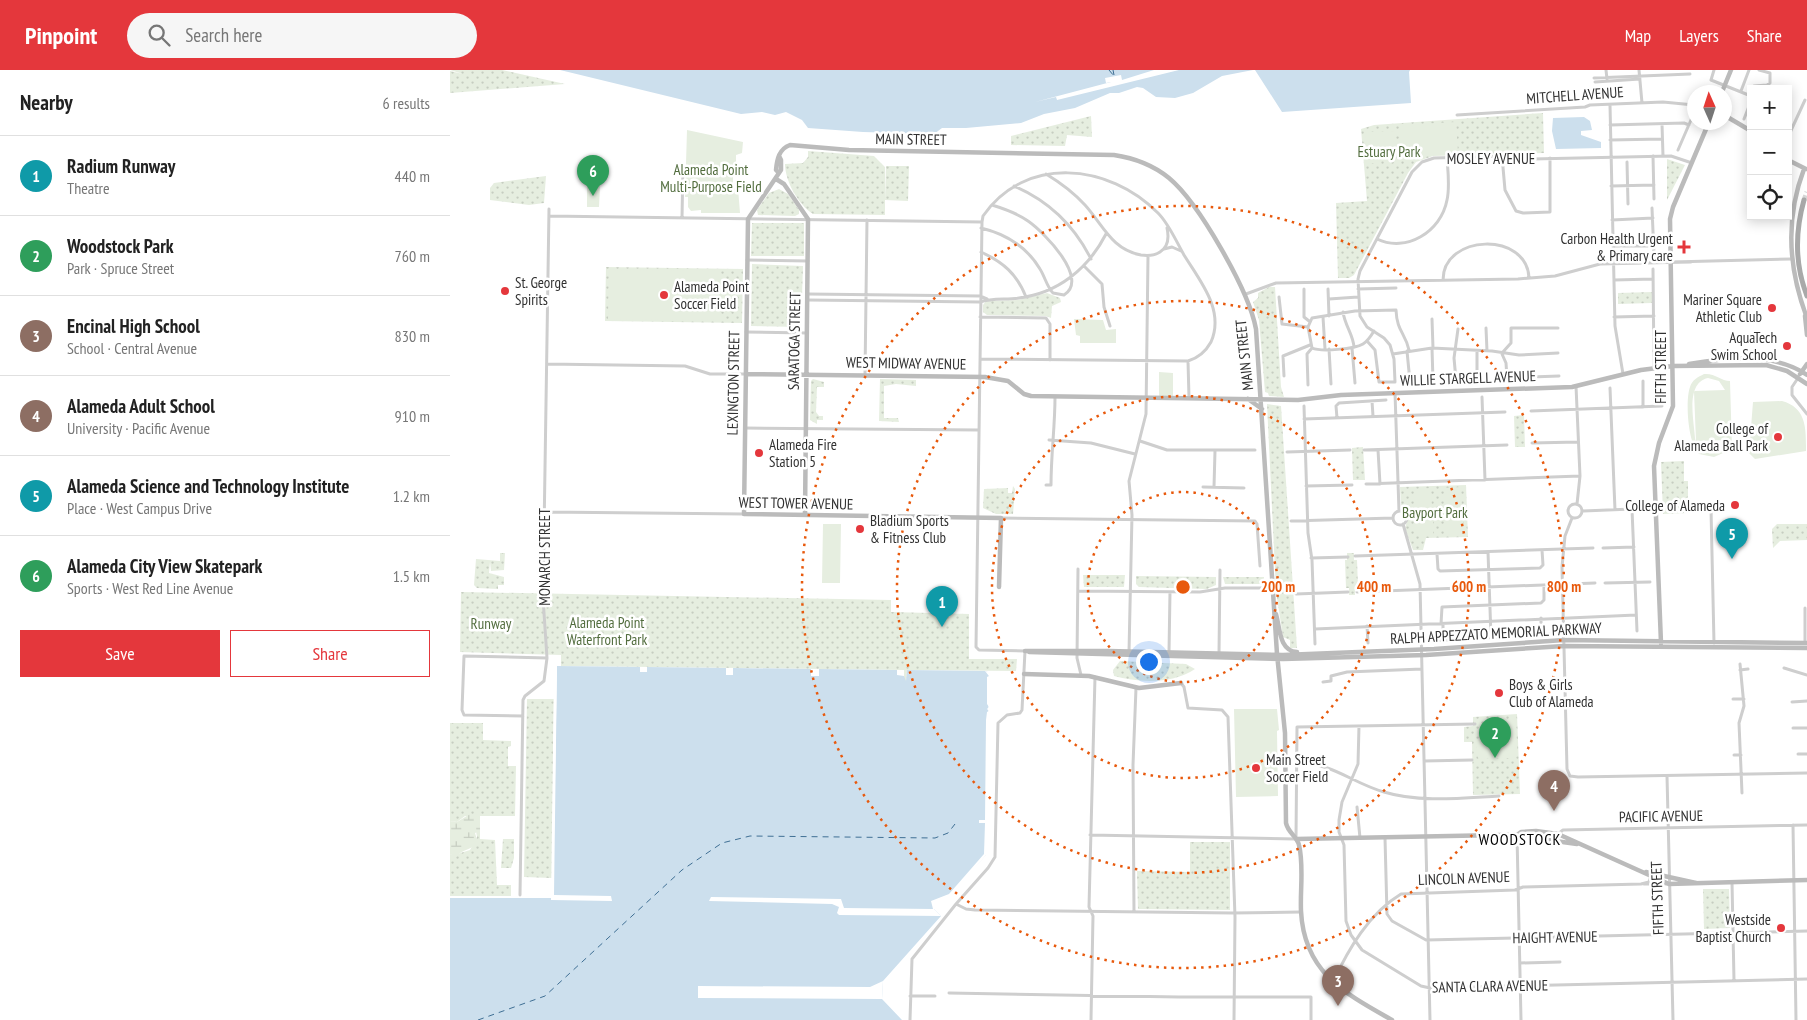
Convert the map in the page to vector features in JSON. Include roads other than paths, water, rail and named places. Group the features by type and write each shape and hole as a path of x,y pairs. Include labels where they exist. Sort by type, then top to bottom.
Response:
{"main road":[{"path":"1804,200 1798,228 1798,253 1807,296"}],"street":[{"path":"1606,70 1607,79"},
{"path":"1626,70 1627,78"},
{"path":"1639,70 1642,103"},
{"path":"1714,70 1711,80 1722,85"},
{"path":"1724,85 1731,70"},
{"path":"1741,91 1749,70"},
{"path":"1758,70 1770,73 1770,83 1767,85"},
{"path":"1594,80 1640,77 1654,72 1690,74"},
{"path":"1732,88 1747,94"},
{"path":"1791,130 1805,100"},
{"name":"MITCHELL AVENUE","path":"1457,115 1585,107 1590,105 1673,102 1687,104"},
{"path":"1610,105 1614,317 1622,374"},
{"path":"1744,119 1747,115"},
{"path":"1732,120 1749,130"},
{"path":"1662,124 1663,156"},
{"path":"1610,125 1687,125"},
{"path":"1678,150 1687,130"},
{"name":"FIFTH STREET","path":"1661,644 1656,456 1673,406 1671,215 1706,130"},
{"path":"1610,140 1662,139"},
{"name":"MAIN STREET","path":"776,180 781,170 782,160 779,156 786,146 796,144 849,150 1085,153 1114,155 1138,160 1164,174 1180,189 1195,208 1246,294 1258,336 1277,656 1285,733 1286,823 1289,831 1296,839 1300,853 1303,928 1310,952 1321,970 1333,983 1392,1020"},
{"path":"1502,156 1504,190 1516,211 1523,214 1550,212 1550,158"},
{"name":"MOSLEY AVENUE","path":"1359,311 1358,282 1360,270 1416,166 1430,159 1502,156 1550,158 1675,156 1692,163"},
{"path":"1653,156 1654,199"},
{"path":"1377,238 1391,244 1405,243 1421,237 1433,227 1442,214 1447,200 1447,158"},
{"path":"1627,162 1628,204"},
{"path":"1792,162 1806,169 1792,212 1791,259 1806,316 1807,335"},
{"path":"682,218 683,166"},
{"path":"980,359 1188,361 1202,353 1214,332 1214,309 1207,293 1158,213 1143,200 1113,183 1079,173 1046,174 1014,186 992,205 982,222 975,642 976,647 979,650 1277,656"},
{"path":"1046,174 1079,199 1106,234 1123,249 1148,256 1172,246 1182,251"},
{"path":"748,218 776,180 784,184 808,219"},
{"path":"1611,186 1654,185"},
{"path":"1014,186 1040,199 1061,216 1076,234 1091,259"},
{"path":"982,228 1000,233 1022,247 1037,264 1050,290 1057,295 1064,295 1072,288 1072,277 1059,253 1041,230 1020,216 992,205"},
{"path":"1652,208 1654,255"},
{"name":"MONARCH STREET","path":"520,895 523,700 525,696 544,681 547,658 543,598 549,209"},
{"path":"549,216 982,222"},
{"name":"LEXINGTON STREET","path":"744,514 748,218"},
{"path":"1612,220 1653,218"},
{"name":"SARATOGA STREET","path":"805,515 808,219"},
{"path":"865,375 867,220"},
{"path":"1163,249 1168,238 1167,225"},
{"path":"808,300 980,302 987,299 1026,297 1050,290 1072,277 1091,259 1106,234"},
{"path":"1443,280 1444,268 1451,258 1463,250 1482,244 1498,245 1515,252 1526,262 1529,278"},
{"path":"1613,246 1654,246"},
{"path":"981,252 1000,261 1011,270 1026,297"},
{"path":"1129,654 1132,519 1129,481 1145,421 1148,256"},
{"path":"1246,294 1272,283 1529,278 1555,276 1590,265 1613,263 1791,259"},
{"path":"747,260 808,260"},
{"path":"1084,266 1102,284 1104,307 1110,326"},
{"path":"1653,269 1654,368"},
{"path":"1614,280 1653,279"},
{"path":"1358,289 1396,288"},
{"path":"1304,289 1304,318 1309,321"},
{"path":"1328,289 1329,316"},
{"path":"808,294 980,296 987,299"},
{"path":"907,295 907,301"},
{"path":"938,296 938,301"},
{"path":"1279,297 1282,324 1308,327"},
{"path":"1329,299 1358,297"},
{"path":"1308,385 1307,354 1311,346 1309,321 1314,317 1359,311 1396,310 1397,326 1407,342 1410,382"},
{"path":"1359,311 1364,324 1387,342 1393,354 1395,382 1380,382 1376,352 1367,341"},
{"path":"1343,312 1344,322 1353,335 1355,383"},
{"path":"1614,317 1654,316"},
{"path":"980,317 1046,318 1050,324 1050,360"},
{"path":"1323,317 1331,384"},
{"path":"1432,319 1433,381"},
{"path":"1486,328 1487,351"},
{"path":"1502,354 1511,343 1511,328 1558,328"},
{"path":"1456,380 1455,350 1458,329"},
{"path":"746,332 807,333"},
{"path":"1284,376 1283,356 1311,346 1327,349 1353,348 1367,341 1374,332"},
{"path":"1393,354 1432,348 1487,351 1502,354 1558,353"},
{"path":"1477,351 1477,379"},
{"path":"1502,354 1506,363 1507,378 1559,376"},
{"name":"WILLIE STARGELL AVENUE","path":"1261,398 1298,400 1341,395 1576,386 1622,374 1702,362 1767,360 1788,364 1807,375"},
{"path":"1188,361 1189,398"},
{"name":"WEST MIDWAY AVENUE","path":"547,364 685,366 710,374 979,376 1003,379 1028,396 1261,398"},
{"name":"WILLIE STARGELL AVENUE","path":"1673,366 1766,364 1782,369 1807,384"},
{"path":"1807,364 1792,387 1792,395 1807,414"},
{"path":"1643,381 1643,407"},
{"path":"1576,386 1580,476 1577,504 1582,511"},
{"path":"1610,388 1614,510"},
{"path":"1395,393 1399,511"},
{"path":"1046,485 1051,485 1051,440 1055,397"},
{"path":"1482,397 1485,480"},
{"path":"1248,399 1262,409"},
{"path":"1337,418 1336,406 1339,403 1386,400"},
{"path":"1372,401 1373,416"},
{"path":"1304,406 1306,486 1315,644"},
{"path":"1532,411 1662,406"},
{"path":"1304,419 1505,412"},
{"path":"745,428 979,430"},
{"path":"1051,440 1091,443 1135,454"},
{"path":"1140,441 1163,450 1255,450"},
{"path":"1532,443 1578,442"},
{"path":"1364,450 1507,445"},
{"path":"1287,452 1350,450"},
{"path":"1378,450 1380,484"},
{"path":"1214,488 1215,451"},
{"path":"1366,484 1580,476"},
{"path":"1306,486 1352,485"},
{"path":"1203,487 1244,488"},
{"path":"1577,504 1571,505 1568,510 1572,518 1562,549 1567,769 1570,776 1807,773"},
{"path":"1582,511 1657,508"},
{"path":"1710,509 1714,644"},
{"path":"1632,510 1637,631"},
{"path":"1393,518 1395,513 1399,511 1405,512 1407,517 1402,524"},
{"path":"1572,518 1580,517 1582,511"},
{"name":"WEST TOWER AVENUE","path":"545,512 1256,522 1260,566"},
{"path":"999,587 1001,518"},
{"path":"1291,521 1393,518"},
{"path":"1393,518 1396,524 1402,524"},
{"path":"1402,524 1413,555 1420,590 1422,625 1430,1020"},
{"path":"1355,556 1592,547"},
{"path":"1603,548 1634,547"},
{"path":"1437,554 1439,571 1489,570 1541,568 1543,565 1542,550"},
{"path":"1488,552 1491,637"},
{"path":"1311,558 1348,557"},
{"path":"1078,569 1077,652 1081,675"},
{"path":"1219,653 1220,570"},
{"path":"1605,583 1650,582"},
{"path":"1357,592 1595,584"},
{"path":"1443,640 1442,607 1540,603 1544,600 1544,585"},
{"path":"1078,591 1200,592 1220,588 1273,588"},
{"path":"1169,652 1170,592"},
{"path":"1296,594 1348,592"},
{"path":"1274,607 1282,641 1289,650 1338,650 1340,652"},
{"path":"1805,608 1806,644"},
{"path":"1315,629 1636,615"},
{"path":"1541,618 1541,634"},
{"path":"1367,626 1368,643"},
{"path":"1432,641 1554,634"},
{"name":"RALPH APPEZZATO MEMORIAL PARKWAY","path":"1277,656 1422,650 1564,640 1661,644"},
{"name":"RALPH APPEZZATO MEMORIAL PARKWAY","path":"1277,656 1422,656 1564,646 1806,644"},
{"path":"910,1020 912,959 956,904 981,877 995,857 998,723 1007,715 1021,711 1025,651"},
{"path":"1129,654 1169,652 1277,656"},
{"path":"523,716 464,715 462,710 464,656 547,658"},
{"path":"1740,664 1744,699 1739,723 1742,793"},
{"path":"1784,668 1790,668 1800,674 1807,674"},
{"path":"1323,682 1331,681 1331,676 1347,672 1422,669"},
{"path":"1740,670 1748,669"},
{"path":"1024,674 1081,675 1136,688 1181,683 1184,687 1188,708 1222,710 1228,717 1235,930 1234,1020"},
{"path":"1091,1020 1091,912 1089,907 1095,677"},
{"path":"1134,912 1135,836 1133,765 1136,688"},
{"path":"1733,699 1744,699"},
{"path":"1792,702 1807,701"},
{"path":"1296,839 1297,727 1475,724"},
{"name":"SANTA CLARA AVENUE","path":"1359,726 1359,758 1340,811 1339,832 1344,845 1346,921 1356,942 1370,956 1421,986 1430,988 1807,979"},
{"path":"1793,728 1807,728"},
{"path":"1798,754 1807,754"},
{"path":"1734,755 1741,755"},
{"path":"1424,761 1472,760"},
{"path":"1298,763 1327,766 1385,793 1424,797 1499,796"},
{"name":"FIFTH STREET","path":"1667,776 1673,1020"},
{"path":"1357,807 1360,838"},
{"path":"1793,825 1796,1020"},
{"name":"PACIFIC AVENUE","path":"1558,834 1563,830 1807,825"},
{"path":"1090,836 1296,839 1558,834 1669,884 1687,880"},
{"path":"1517,835 1521,838 1555,840 1577,844"},
{"path":"1517,835 1521,1020"},
{"path":"1386,838 1387,905"},
{"name":"LINCOLN AVENUE","path":"1646,872 1696,883"},
{"path":"1640,884 1649,882 1651,876"},
{"name":"LINCOLN AVENUE","path":"1333,983 1356,942 1387,905 1400,894 1519,888 1807,880"},
{"path":"1732,882 1734,981"},
{"path":"956,904 970,910 1234,914 1301,912"},
{"name":"HAIGHT AVENUE","path":"1387,905 1387,914 1392,921 1429,940 1807,931"},
{"path":"1520,963 1560,962"},
{"path":"949,993 1311,997 1311,1020"},
{"path":"910,996 935,996"}],"water":[{"path":"560,70 1253,70 1222,76 1193,93 1175,98 1156,97 1143,88 1137,87 1119,93 1110,93 1075,108 1044,114 1021,123 966,128 942,128 934,134 808,128 802,120 786,112 775,115 762,112 741,114"},
{"path":"1255,70 1410,70 1411,103 1282,112"},
{"path":"1584,117 1590,121 1592,130 1581,131 1581,135 1601,142 1601,148 1556,149 1552,131 1553,118"},
{"path":"557,666 640,667 640,672 647,672 647,667 726,668 726,675 733,675 733,668 811,669 811,676 819,676 819,669 897,670 897,675 904,676 906,681 907,670 987,671 989,676 986,855 946,899 933,903 934,909 941,916 883,981 882,999 902,1020 450,1020 450,898 553,897"}],"tunnel":[{"path":"1804,200 1807,192"}],"place":[{"name":"Alameda City View Skatepark","path":"593,196"},
{"name":"Carbon Health Urgent & Primary care","path":"1684,247"},
{"name":"St. George Spirits","path":"505,291"},
{"name":"Alameda Point Soccer Field","path":"664,295"},
{"name":"Mariner Square Athletic Club","path":"1772,308"},
{"name":"AquaTech Swim School","path":"1787,346"},
{"name":"College of Alameda Ball Park","path":"1778,437"},
{"name":"Alameda Fire Station 5","path":"759,453"},
{"name":"College of Alameda","path":"1735,505"},
{"name":"Bladium Sports & Fitness Club","path":"860,529"},
{"name":"Alameda Science and Technology Institute","path":"1732,559"},
{"name":"Radium Runway","path":"942,627"},
{"name":"Boys & Girls Club of Alameda","path":"1499,693"},
{"name":"Woodstock Park","path":"1495,758"},
{"name":"Main Street Soccer Field","path":"1256,768"},
{"name":"Alameda Adult School","path":"1554,811"},
{"name":"Westside Baptist Church","path":"1781,928"},
{"name":"Encinal High School","path":"1338,1006"}],"district":[{"name":"WOODSTOCK","path":"1520,839"}],"park label":[{"name":"Estuary Park","path":"1389,151"},
{"name":"Alameda Point Multi-Purpose Field","path":"711,178"},
{"name":"Bayport Park","path":"1435,512"},
{"name":"Runway","path":"491,623"},
{"name":"Alameda Point Waterfront Park","path":"607,630"}]}
